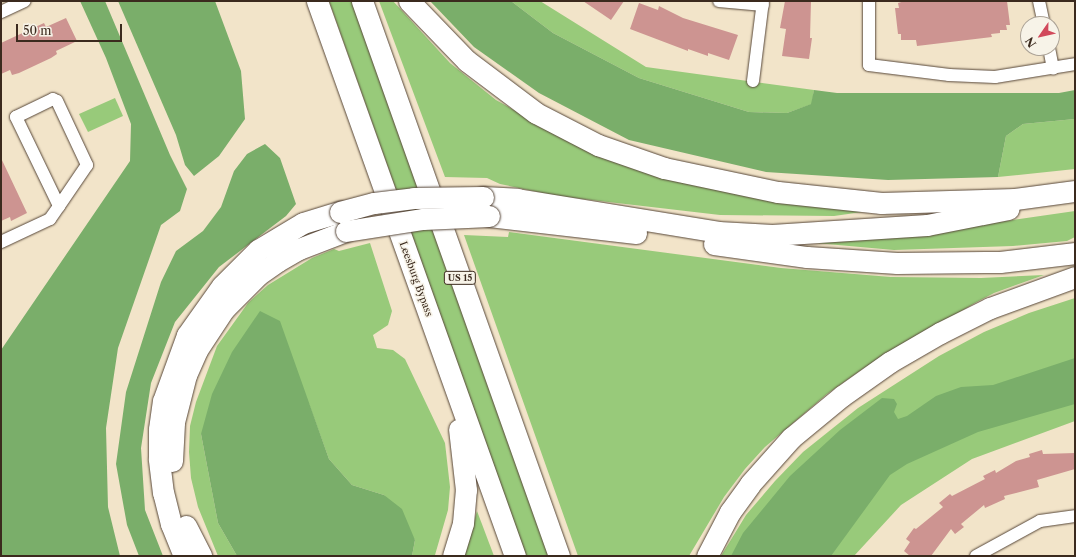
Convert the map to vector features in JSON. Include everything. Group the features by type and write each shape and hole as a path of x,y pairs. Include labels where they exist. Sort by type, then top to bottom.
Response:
{"highway":[{"name":"Leesburg Bypass","path":"317,1 515,556"},
{"name":"US 15","path":"362,1 559,556"},
{"path":"409,1 467,61 536,112 598,144 664,168 778,192 881,203 1015,199 1075,191"},
{"path":"184,556 171,524 163,493 159,458 159,429 163,401 187,335 222,286 258,250 303,223 422,219 486,207 517,199 718,232 772,235 927,225 1075,196"},
{"path":"486,207 588,226 807,257 855,261 947,264 1075,253"},
{"path":"201,556 176,500 172,450 179,398 197,350 224,309 258,275 343,221"},
{"path":"707,556 730,512 750,484 791,438 842,396 890,362 940,333 990,308 1075,277"},
{"path":"423,298 452,397 465,466 463,523 453,556"}],"street":[{"path":"1,12 25,1"},
{"path":"719,1 763,3 753,81"},
{"path":"869,1 869,65 949,74 995,77 1053,69 1075,64"},
{"path":"1039,1 1042,16"},
{"path":"1051,56 1053,69"},
{"path":"1,242 50,219 59,206 87,165 57,101 53,99 16,117 59,206"},
{"path":"976,556 1040,521 1075,516"}],"green space":[{"path":"80,1 105,1 170,155 187,189 180,211 161,225 118,348 106,428 108,507 120,556 1,556 1,350 130,161 131,124 106,58"},
{"path":"118,1 215,1 241,71 245,119 219,156 194,176 185,165 176,135"},
{"path":"329,1 353,1 552,556 526,556"},
{"path":"379,1 393,1 450,63 496,100 577,145 869,211 834,216 720,215 557,196 500,184 487,178 445,177"},
{"path":"430,1 511,1 553,33 639,78 749,112 787,113 811,104 814,90 837,93 1059,93 1075,90 1075,119 1023,124 1006,136 998,177 888,180 766,172 629,140 539,93 474,47"},
{"path":"511,1 540,1 646,67 814,90 812,104 787,113 749,112 639,78 553,33"},
{"path":"115,98 123,116 88,132 79,114"},
{"path":"1075,119 1075,169 998,177 1006,136 1023,124"},
{"path":"265,144 280,158 296,204 286,216 219,267 175,322 151,383 141,448 145,510 163,556 139,556 127,525 116,464 126,392 161,282 176,251 203,231 221,207 234,171 247,154"},
{"path":"1075,211 1075,237 1067,241 1013,246 894,250 782,240 922,233"},
{"path":"509,232 781,268 891,277 981,278 1044,275 994,293 975,303 864,368 827,394 765,447 745,469 724,497 689,556 578,556 464,235 508,237"},
{"path":"370,243 392,311 388,325 373,335 377,348 393,350 405,359 445,443 450,487 448,510 435,555 412,556 415,540 384,495 352,485 329,459 309,404 201,434 218,523 237,556 218,556 198,507 191,478 189,452 190,426 196,402 217,346 248,303 268,285 312,258 334,249 339,251"},
{"path":"1075,298 1075,421 972,459 901,505 854,556 721,556 746,515 775,481 803,452 858,408 939,356 984,332 1029,313"},
{"path":"260,311 280,321 329,459 352,485 384,495 402,509 415,540 412,556 237,556 218,523 201,434 212,394 232,352"},
{"path":"1075,358 1075,404 978,432 907,464 890,475 831,556 731,556 743,533 790,476 840,430 882,398 894,399 897,404 894,412 898,419 907,416 936,396 961,387 993,385"},
{"path":"477,511 494,556 464,556"}],"building":[{"path":"583,1 624,1 611,20"},
{"path":"785,1 811,1 810,38 812,38 809,59 782,56 786,29 780,28"},
{"path":"905,1 1007,1 1010,25 1006,25 1007,30 1000,30 1000,33 991,34 992,37 917,46 916,40 901,40 901,34 898,34 895,8 899,8 898,3"},
{"path":"639,3 658,10 659,6 683,18 738,35 729,60 708,53 708,56 688,49 688,51 630,29"},
{"path":"66,18 77,41 56,51 57,54 51,58 19,73 12,75 10,70 1,74 1,43 44,23 46,27"},
{"path":"1,158 27,213 11,221 10,217 1,221"},
{"path":"1042,450 1043,454 1075,453 1075,469 1037,480 1039,487 1004,496 1005,499 985,508 984,505 961,524 964,527 955,534 951,529 931,556 910,556 904,551 910,542 906,539 914,528 916,529 943,507 939,503 950,494 952,496 985,479 983,476 995,470 996,473 1016,461 1030,457 1029,454"}]}
